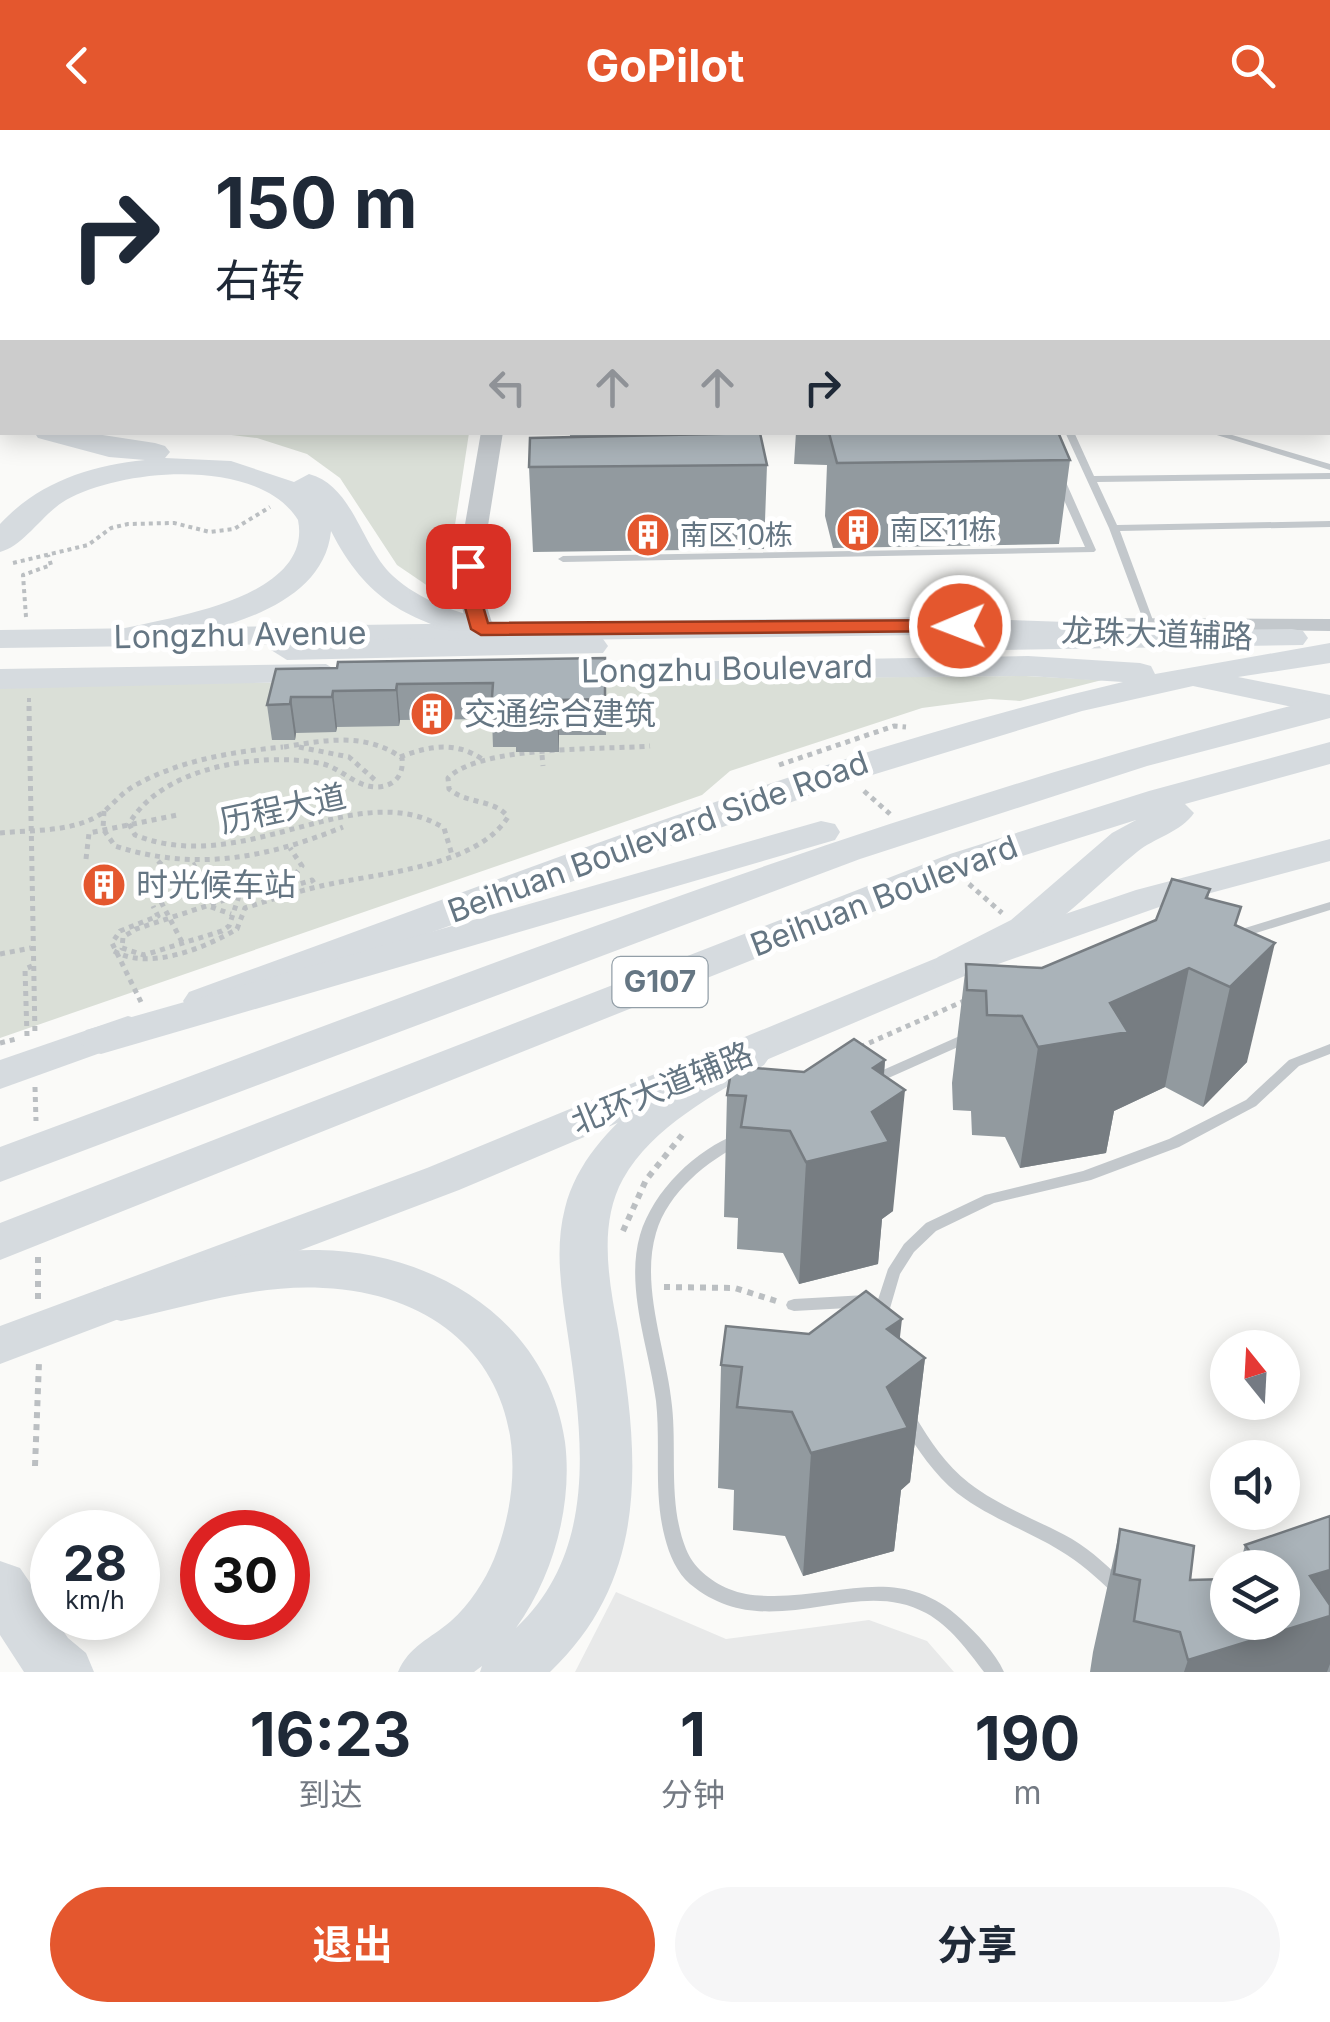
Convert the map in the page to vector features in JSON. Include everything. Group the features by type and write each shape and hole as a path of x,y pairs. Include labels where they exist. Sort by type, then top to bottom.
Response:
{"highway":[{"path":"59,435 109,448 256,463 299,476 322,492 370,570 388,588 470,638"},
{"path":"0,544 31,508 54,494 74,484 135,469 170,466 242,474 275,484 308,509 315,523 315,541 298,571 282,584 221,615 125,638"},
{"name":"Beihuan Boulevard","path":"0,1165 810,861 1040,783 1200,737 1330,706"},
{"path":"953,988 1090,869 1151,825 1312,758"},
{"name":"Beihuan Boulevard","path":"19,1245 964,862 1312,758"},
{"path":"101,1040 776,845 938,801 1040,783"},
{"path":"509,1672 566,1614 603,1538 610,1480 606,1414 584,1271 586,1225 598,1182 630,1139 672,1099 749,1054"},
{"path":"121,1302 260,1273 332,1269 382,1278 422,1292 468,1318 506,1354 527,1396 539,1440 538,1488 529,1542 512,1580 480,1630 427,1672"},
{"path":"0,1586 47,1657 65,1672"}],"main road":[{"name":"龙珠大道辅路","path":"594,631 922,626 1293,638"},
{"path":"470,638 594,631"},
{"name":"Longzhu Avenue","path":"0,639 470,638"},
{"name":"Longzhu Boulevard","path":"0,654 470,638 1330,638"},
{"name":"Beihuan Boulevard Side Road","path":"18,1076 150,1020 923,744 1092,696 1252,663 1330,653"},
{"name":"Longzhu Boulevard","path":"0,680 1028,666 1209,681 1330,706"},
{"name":"北环大道辅路","path":"26,1350 121,1302 749,1054 953,988 1148,898 1330,850"}],"street":[{"path":"470,638 467,582 492,435"},
{"path":"922,626 1330,625"}],"lane":[{"path":"1071,435 1114,528 1149,623"},
{"path":"1222,435 1330,468"},
{"path":"563,558 1091,550 1054,466"},
{"path":"1091,479 1330,476"},
{"path":"1114,528 1330,524"},
{"path":"1222,940 1330,906"},
{"path":"853,1088 990,1028"},
{"path":"879,1337 893,1272 909,1248 931,1227 959,1211 1086,1176 1174,1143 1250,1103 1294,1062 1330,1049"},
{"path":"752,1134 718,1148 664,1201 648,1231 642,1258 664,1403 670,1524 678,1552 696,1578 724,1596 771,1608 883,1593 906,1596 931,1606 957,1628 995,1672"},
{"path":"794,1305 884,1300"},
{"path":"894,1398 922,1444 967,1491 1080,1549 1135,1605"}],"path":[{"path":"0,565 88,545 111,528 128,524 174,523 210,532 234,529 276,504"},
{"path":"26,604 23,575 51,566 48,555"},
{"path":"29,705 34,1020 31,1038 25,969 32,966"},
{"path":"770,768 894,726"},
{"name":"历程大道","path":"284,747 360,742 381,745 400,756 404,768 400,777 381,787 366,786 348,772 314,762 244,764 212,771 157,792 131,815 129,824 135,835 155,844 218,848 345,816 424,814 442,821 450,831 452,855"},
{"path":"400,756 448,746 466,748 484,760"},
{"path":"114,950 130,960 142,960 227,935 237,929 245,908 369,872 452,855 496,837 506,828 508,818 502,809 458,797 449,789 448,778 457,769 484,760 650,746"},
{"path":"0,833 83,822 104,811 136,784 178,766 222,754 284,747 338,753 359,762 376,780"},
{"path":"542,755 544,766"},
{"path":"104,811 103,829 114,846 156,860 232,862 290,848 342,827"},
{"path":"86,859 87,836 103,829 177,814"},
{"path":"83,822 103,829"},
{"path":"239,896 229,926 222,931 144,955 122,948 123,937 129,932 300,872 300,860 290,848"},
{"path":"156,860 166,869 167,880 158,902 183,944"},
{"path":"167,880 203,862"},
{"path":"220,902 213,892 250,881 260,896 312,880 316,886"},
{"path":"150,1020 114,950 120,931 158,916 152,906"},
{"path":"205,907 232,914"},
{"path":"0,954 32,948"},
{"path":"854,1050 934,1014 953,988"},
{"path":"934,1014 953,988"},
{"path":"18,1076 36,1134"},
{"path":"622,1248 629,1210 657,1160 684,1132"},
{"path":"19,1245 38,1306"},
{"path":"647,1288 735,1288 794,1305"},
{"path":"26,1350 35,1466"}],"shaded area":[{"path":"232,435 469,435 444,597 397,565 340,478 307,454 257,438"},
{"path":"1026,676 1102,680 1020,701 990,699 922,708 730,771 702,795 0,1038 0,685"},
{"path":"616,1592 726,1639 869,1620 927,1641 954,1672 575,1672"}],"building":[{"path":"760,435 767,465 529,467 530,438"},
{"path":"830,435 1059,435 1070,460 837,463"},
{"path":"605,658 605,699 558,700 557,716 514,716 514,711 491,711 493,683 397,684 396,690 333,691 332,697 291,697 290,704 267,705 276,669 337,668 338,662"},
{"path":"1172,879 1210,889 1206,898 1241,907 1235,925 1275,943 1230,987 1189,968 1110,1003 1128,1032 1038,1047 1022,1016 987,1015 986,991 967,990 966,964 1042,968 1156,920"},
{"path":"854,1039 885,1060 873,1068 905,1090 872,1112 889,1142 806,1162 790,1131 741,1127 746,1096 727,1095 732,1066 804,1072"},
{"path":"866,1291 902,1319 887,1329 925,1358 887,1387 908,1428 811,1453 792,1412 737,1407 742,1367 721,1365 726,1326 809,1334"},
{"path":"1330,1516 1330,1570 1310,1576 1330,1605 1330,1616 1300,1625 1300,1550 1248,1550 1245,1545 1300,1530 1300,1526"},
{"path":"1120,1529 1194,1546 1190,1580 1210,1579 1210,1640 1253,1640 1188,1660 1180,1632 1134,1621 1140,1580 1114,1574"}],"place":[{"name":"南区11栋","path":"858,530"},
{"name":"南区10栋","path":"648,535"},
{"name":"交通综合建筑","path":"432,714"},
{"name":"时光候车站","path":"104,885"}],"route":[{"path":"468,566 467,582 481,629 960,626"}]}
